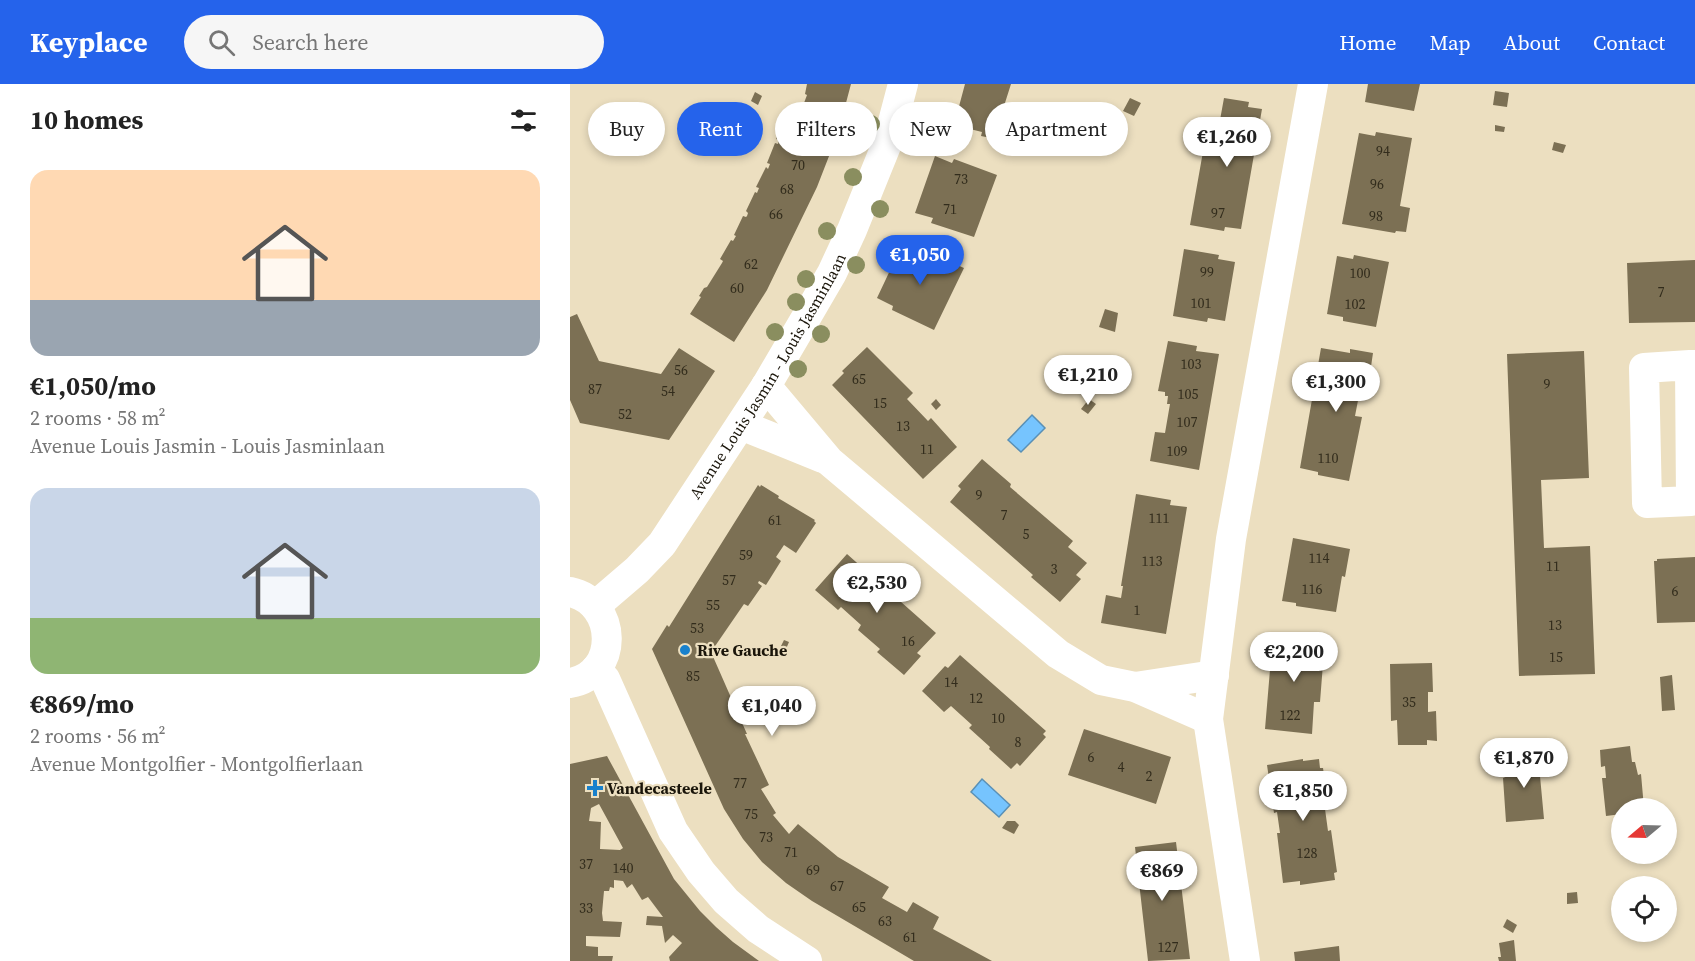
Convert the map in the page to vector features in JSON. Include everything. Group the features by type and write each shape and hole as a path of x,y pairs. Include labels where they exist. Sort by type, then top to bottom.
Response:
{"street":[{"name":"Avenue Louis Jasmin - Louis Jasminlaan","path":"583,599 637,570 662,544 766,386 832,273 852,230 888,141 903,84"},
{"path":"1243,958 1208,719 1231,539 1313,84"},
{"path":"766,386 829,461 1058,654 1101,680 1135,687 1208,719"},
{"path":"741,425 829,461"},
{"path":"570,684 586,678 596,669 604,658 608,645 603,617 583,599"},
{"path":"596,669 605,679 673,831 701,872 726,901 758,929 807,961"},
{"path":"1135,687 1214,675"}],"water":[{"path":"1032,415 1045,428 1021,452 1008,440"},
{"path":"982,779 1010,805 999,817 971,792"}],"building":[{"path":"807,84 851,84 846,102 804,102 807,95 805,94"},
{"path":"965,84 1011,84 1005,102 985,102 985,137 981,136 982,132 973,130 973,102 960,102"},
{"path":"1368,84 1420,84 1414,111 1365,102"},
{"path":"1495,91 1509,93 1507,107 1493,105"},
{"path":"755,92 762,96 759,102 751,101"},
{"path":"1130,98 1141,103 1134,116 1128,113"},
{"path":"1224,98 1249,102 1248,107 1262,109 1241,229 1225,227 1224,231 1190,225 1207,129 1218,131"},
{"path":"1495,125 1505,127 1504,132 1495,131"},
{"path":"1376,132 1412,138 1400,206 1410,208 1406,232 1396,231 1395,233 1342,224 1359,133 1375,136"},
{"path":"1554,142 1566,145 1563,153 1552,150"},
{"path":"775,143 775,156 829,156 817,187 767,290 734,342 690,314 704,288 707,287 722,263 720,259 731,240 733,241 736,236 734,235 743,216 747,216 746,211 759,188 756,187 766,167 768,169 770,164 767,163"},
{"path":"935,156 952,163 954,159 997,175 974,237 931,223 933,218 915,213"},
{"path":"902,245 917,252 919,248 964,268 934,330 892,310 893,306 877,298"},
{"path":"1184,249 1219,255 1218,259 1235,262 1225,321 1208,318 1207,322 1173,316"},
{"path":"1354,255 1389,262 1376,327 1343,321 1343,317 1327,314 1337,256 1353,259"},
{"path":"1695,260 1695,322 1629,323 1627,263"},
{"path":"1105,309 1118,313 1115,332 1099,327"},
{"path":"577,314 599,361 661,374 679,348 715,371 669,440 580,423 570,400 570,317"},
{"path":"1168,341 1197,346 1196,351 1219,354 1199,470 1150,461 1155,432 1165,433 1170,404 1167,404 1168,396 1165,396 1165,392 1158,391"},
{"path":"867,347 913,393 907,399 928,421 931,418 957,447 923,479 832,385 844,373 842,371"},
{"path":"1321,348 1350,353 1350,349 1373,353 1368,387 1361,385 1355,416 1362,417 1349,481 1318,475 1318,472 1300,468"},
{"path":"1584,351 1589,478 1541,480 1544,548 1590,546 1595,674 1519,676 1507,354"},
{"path":"936,399 941,405 936,410 931,404"},
{"path":"1089,399 1096,404 1088,414 1081,409"},
{"path":"982,459 1011,484 1010,487 1073,541 1068,547 1087,563 1076,575 1081,579 1060,602 1031,577 1033,575 950,502 961,489 958,486"},
{"path":"758,485 779,496 778,498 815,520 816,523 796,553 784,545 776,557 781,561 766,585 759,581 758,583 762,586 748,606 744,604 711,652 769,785 761,789 776,813 773,815 789,834 798,824 838,857 889,887 882,898 907,912 913,902 939,917 933,929 992,961 914,961 812,901 786,883 762,862 743,839 724,809 652,649 667,625 669,627"},
{"path":"1136,494 1171,500 1170,505 1187,507 1166,634 1101,623 1106,595 1121,598"},
{"path":"1293,538 1350,549 1345,577 1342,576 1336,612 1296,606 1296,603 1282,601"},
{"path":"847,554 936,633 917,653 921,656 904,675 877,652 880,649 858,630 861,625 841,607 838,610 815,590"},
{"path":"1695,557 1695,622 1657,623 1654,561"},
{"path":"1273,634 1325,638 1320,702 1314,702 1312,734 1265,729"},
{"path":"784,640 789,642 786,649 781,646"},
{"path":"960,655 1046,731 1043,734 1046,737 1020,766 1017,763 1011,769 969,728 972,725 951,706 944,712 922,691 945,666 948,668"},
{"path":"1432,663 1433,692 1428,692 1428,712 1436,711 1437,741 1427,740 1427,745 1398,745 1397,720 1391,721 1390,664"},
{"path":"1672,675 1675,710 1662,711 1660,677"},
{"path":"1084,729 1171,757 1156,804 1068,775"},
{"path":"1630,746 1632,762 1635,762 1638,775 1641,774 1643,798 1611,798 1611,815 1606,816 1602,778 1606,778 1605,766 1601,767 1600,750"},
{"path":"607,756 674,879 716,927 759,961 670,961 669,957 682,943 673,935 665,943 662,926 646,925 647,916 663,917 648,897 642,900 632,884 627,888 623,881 614,880 614,888 610,887 609,891 604,891 602,913 603,921 622,922 620,937 586,936 586,946 598,947 598,956 613,956 612,961 570,961 570,764","holes":["599,804 623,848 620,850 600,849 601,822 589,821 591,808"]},
{"path":"1545,757 1547,776 1540,776 1544,819 1506,822 1503,778 1508,776 1507,760"},
{"path":"1303,759 1303,761 1319,759 1320,768 1323,768 1329,808 1325,809 1328,831 1331,830 1337,872 1334,873 1335,880 1300,885 1300,881 1283,883 1277,833 1280,833 1277,812 1274,813 1267,765"},
{"path":"1007,821 1015,821 1019,825 1014,834 1002,828"},
{"path":"1176,842 1190,959 1148,961 1135,847"},
{"path":"1577,892 1578,903 1567,904 1567,893"},
{"path":"1507,919 1517,925 1513,933 1503,927"},
{"path":"1514,940 1516,961 1499,961 1498,957 1501,957 1499,943"},
{"path":"1339,946 1340,961 1295,961 1294,952"}],"place":[{"name":"Rive Gauche","path":"685,650"},
{"name":"Vandecasteele","path":"595,788"}]}
